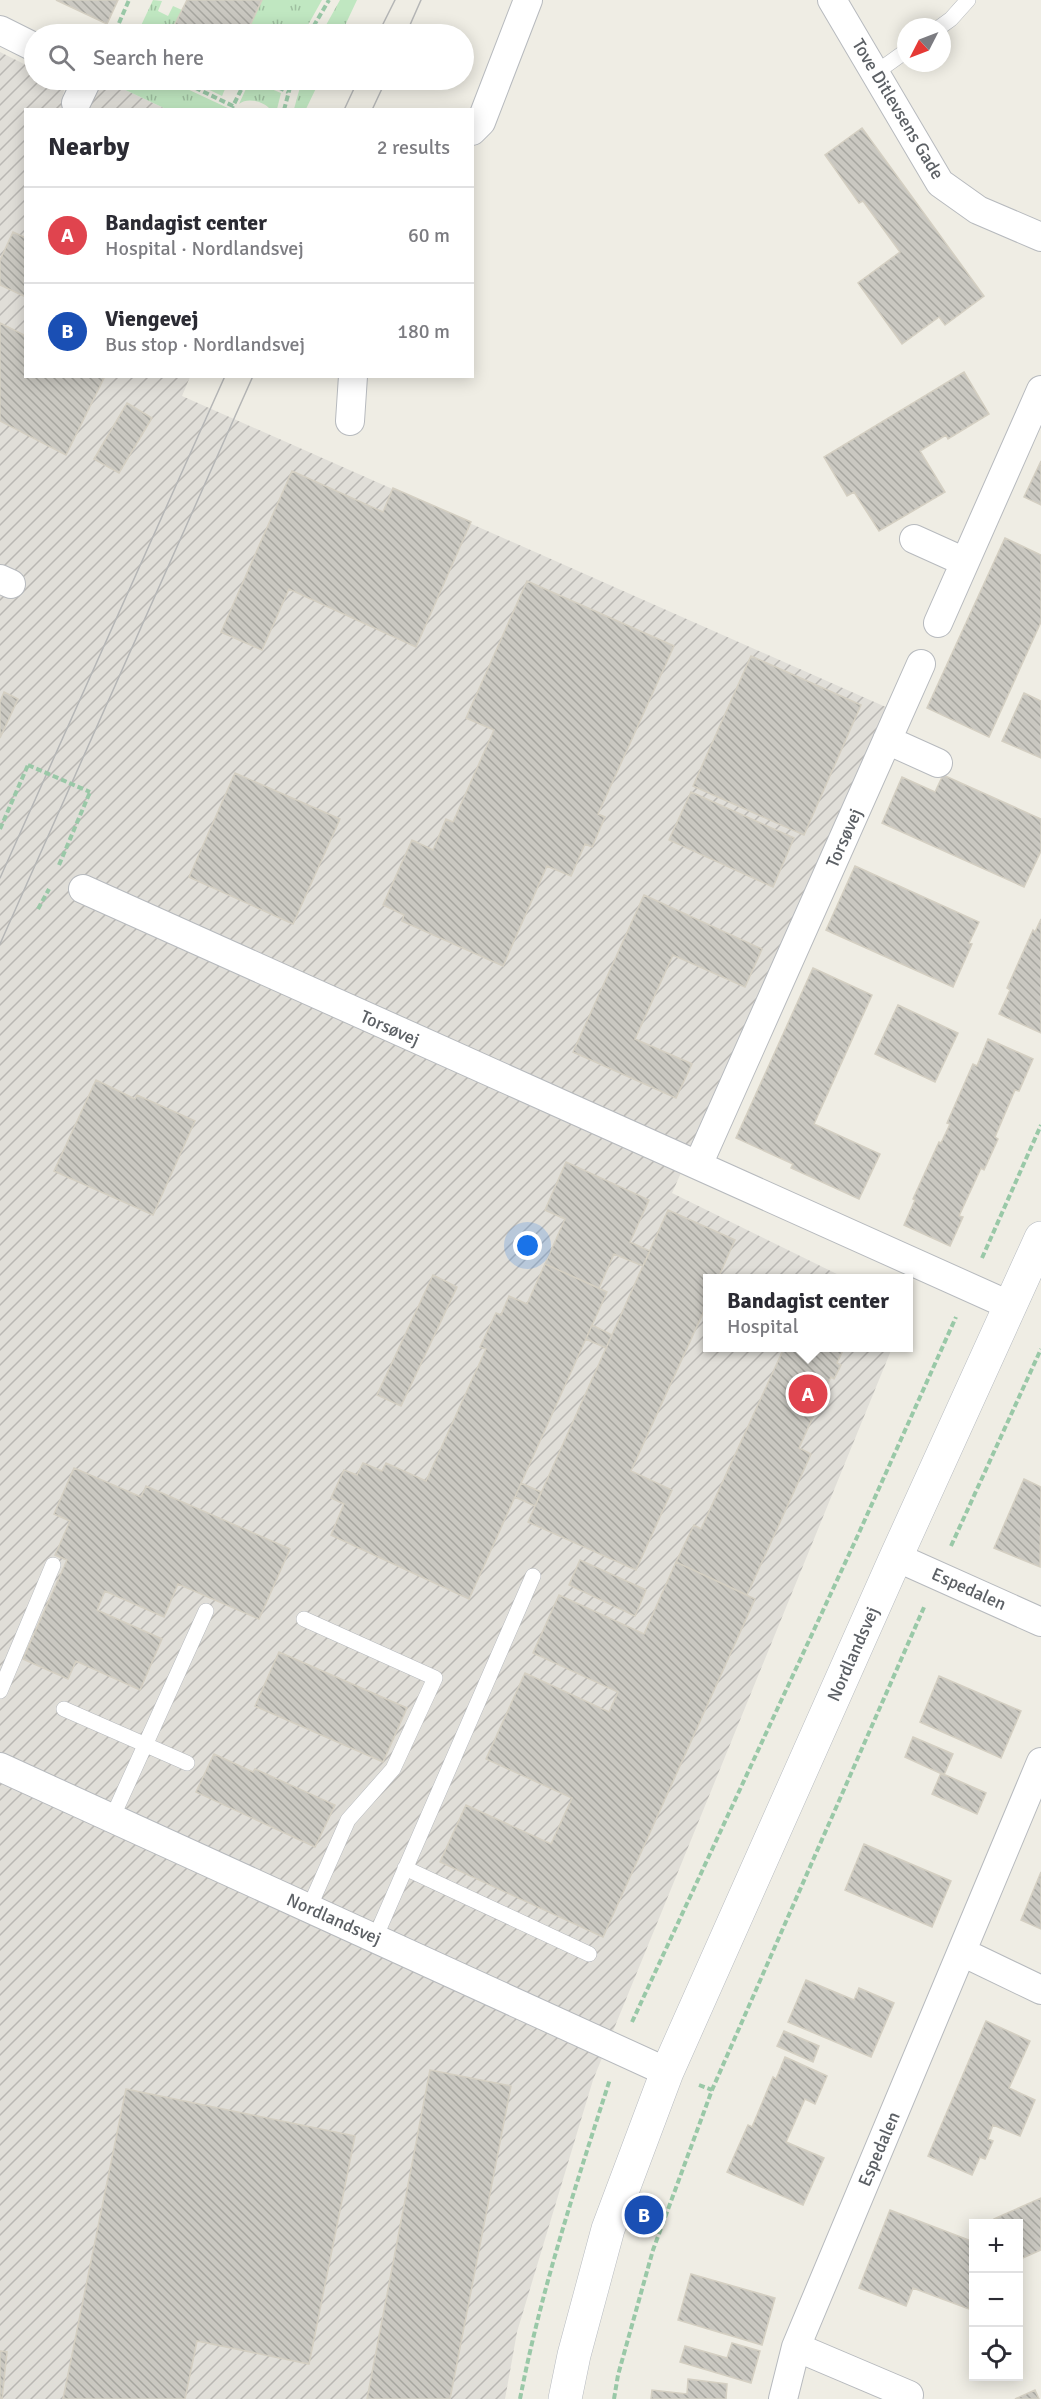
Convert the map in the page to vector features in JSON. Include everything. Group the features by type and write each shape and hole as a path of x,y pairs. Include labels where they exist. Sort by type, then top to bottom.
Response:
{"street":[{"path":"474,129 481,122 528,0"},
{"name":"Tove Ditlevsens Gade","path":"832,0 940,183 978,210 1041,237"},
{"path":"0,30 24,42"},
{"path":"350,421 353,378"},
{"path":"938,623 1041,390"},
{"path":"914,539 965,562"},
{"name":"Torsøvej","path":"698,1165 921,664"},
{"path":"887,740 938,764"},
{"name":"Torsøvej","path":"83,890 1011,1306"},
{"name":"Nordlandsvej","path":"565,2399 574,2355 608,2229 667,2072 1041,1238"},
{"name":"Espedalen","path":"896,1557 1041,1622"},
{"name":"Espedalen","path":"783,2399 796,2347 1041,1762"},
{"name":"Nordlandsvej","path":"0,1767 667,2072"},
{"path":"962,1952 1041,1990"},
{"path":"796,2347 909,2395 908,2399"}],"lane":[{"path":"951,19 968,0"},
{"path":"874,74 897,57"},
{"path":"0,1691 53,1565"},
{"path":"375,1938 533,1576"},
{"path":"111,1818 206,1611"},
{"path":"304,1619 435,1678 393,1770 348,1820 309,1908"},
{"path":"64,1709 187,1763"},
{"path":"405,1868 589,1953"}],"path":[{"path":"119,23 129,0"},
{"path":"315,24 329,0"},
{"path":"200,90 233,106 241,90"},
{"path":"284,90 288,92 284,108"},
{"path":"0,829 27,765 90,792 64,853"},
{"path":"520,2399 531,2344 568,2208 619,2050 858,1535 1041,1125"},
{"path":"614,2399 618,2375 653,2250 712,2090 938,1575 1041,1349"}],"shaded area":[{"path":"0,52 24,64 24,90 64,90 62,100 78,108 24,108 24,378 190,378 182,396 888,708 672,1193 837,1274 703,1274 703,1352 890,1352 593,2080 517,2332 505,2399 0,2399"},
{"path":"97,90 125,90 164,108 89,108"}],"green space":[{"path":"153,0 162,1 158,11 168,16 173,6 182,10 175,24 142,24"},
{"path":"262,0 322,0 309,24 251,24"},
{"path":"340,0 357,0 346,24 327,24"},
{"path":"125,90 189,90 228,108 164,108"},
{"path":"210,90 225,90 222,96"},
{"path":"245,90 274,90 281,93 277,108 269,108 255,101 239,104"},
{"path":"299,90 315,90 306,108 294,108"}],"building":[{"path":"56,0 118,0 107,24"},
{"path":"187,0 262,0 251,24 175,24"},
{"path":"862,128 984,296 945,325 939,317 902,344 858,283 900,252 863,201 859,203 825,155"},
{"path":"13,232 24,237 24,296 0,285 0,260"},
{"path":"0,323 24,335 24,378 104,378 66,455 0,421"},
{"path":"964,372 989,414 948,439 946,435 920,451 945,492 879,531 854,492 847,496 824,457"},
{"path":"127,403 152,418 119,473 94,459"},
{"path":"1041,461 1041,505 1024,497"},
{"path":"292,471 383,512 393,488 471,522 416,647 289,589 262,650 221,632"},
{"path":"1005,538 1041,555 1041,622 989,737 927,708"},
{"path":"527,581 674,646 598,814 605,817 592,847 585,844 571,876 547,866 503,966 402,921 404,915 383,905 412,840 433,850 446,819 453,822 494,730 466,718"},
{"path":"751,656 861,705 804,835 693,786"},
{"path":"4,692 18,699 0,738 0,702"},
{"path":"1024,693 1041,701 1041,758 1002,741"},
{"path":"235,773 340,819 293,924 189,877"},
{"path":"943,775 1041,819 1041,851 1024,887 882,823 902,777 935,792"},
{"path":"691,792 794,838 773,887 669,840"},
{"path":"855,866 979,922 953,987 826,930"},
{"path":"644,895 762,949 745,987 673,955 635,1039 692,1064 676,1098 573,1052"},
{"path":"1041,919 1041,1033 999,1014 1010,990 1007,988 1033,930 1035,932"},
{"path":"813,968 872,995 814,1124 880,1154 859,1199 791,1168 793,1164 736,1138"},
{"path":"898,1005 958,1033 935,1082 875,1054"},
{"path":"988,1039 1033,1059 1019,1091 1015,1090 995,1137 998,1139 984,1170 981,1168 959,1216 963,1217 950,1246 904,1225 915,1200 913,1199 939,1142 941,1143 950,1124 947,1123 973,1064 977,1066"},
{"path":"96,1080 135,1099 137,1095 195,1121 153,1215 54,1171"},
{"path":"566,1162 649,1200 630,1242 650,1251 643,1266 614,1254 599,1288 545,1264 565,1219 545,1210"},
{"path":"668,1210 735,1240 720,1274 703,1274 703,1313 631,1471 672,1490 636,1570 528,1522"},
{"path":"545,1264 607,1292 469,1599 331,1535 344,1504 331,1498 344,1470 357,1475 363,1463 382,1471 386,1463 426,1481 486,1349 480,1347 496,1313 501,1315 509,1296 527,1304"},
{"path":"433,1275 457,1287 401,1406 377,1395"},
{"path":"592,1325 612,1335 606,1348 586,1339"},
{"path":"782,1352 842,1352 837,1363 841,1365 834,1379 831,1377 799,1448 811,1454 747,1595 676,1562 694,1525 701,1529"},
{"path":"74,1468 141,1497 146,1486 290,1549 259,1619 178,1584 164,1617 105,1591 97,1610 162,1639 140,1690 76,1661 68,1679 23,1659 67,1560 55,1555 70,1521 54,1514"},
{"path":"1024,1479 1041,1487 1040,1567 994,1548"},
{"path":"521,1483 541,1492 535,1506 515,1497"},
{"path":"580,1560 646,1590 635,1616 569,1585"},
{"path":"676,1562 755,1599 603,1937 440,1862 466,1805 551,1844 572,1798 486,1759 525,1673 609,1712 618,1692 533,1653 559,1595 644,1634"},
{"path":"279,1652 407,1708 383,1762 255,1706"},
{"path":"939,1676 1021,1711 1001,1758 920,1722"},
{"path":"913,1737 953,1754 944,1775 905,1757"},
{"path":"214,1754 253,1772 255,1769 335,1805 315,1847 196,1792"},
{"path":"941,1773 986,1793 977,1814 932,1794"},
{"path":"864,1844 951,1881 932,1927 845,1890"},
{"path":"1041,1872 1041,1929 1021,1920"},
{"path":"806,1980 854,2000 859,1988 894,2003 871,2057 788,2022"},
{"path":"986,2021 1030,2041 1009,2088 1035,2100 1020,2136 993,2125 988,2139 993,2141 985,2159 980,2157 972,2175 928,2156"},
{"path":"784,2031 819,2046 813,2062 777,2046"},
{"path":"785,2057 827,2076 815,2104 805,2099 786,2142 824,2158 803,2205 727,2172 748,2125 752,2127 773,2077 776,2079"},
{"path":"430,2070 511,2086 450,2399 367,2399"},
{"path":"126,2089 355,2136 309,2364 197,2341 185,2399 63,2399"},
{"path":"1041,2198 1041,2250 1023,2258 1023,2219 994,2219"},
{"path":"890,2210 969,2240 969,2309 913,2288 906,2306 859,2288"},
{"path":"691,2274 775,2298 762,2345 678,2320"},
{"path":"732,2343 760,2351 751,2383 680,2362 685,2346 727,2358"},
{"path":"0,2351 7,2352 2,2399 0,2399"},
{"path":"688,2379 727,2384 726,2399 651,2399 652,2390 687,2394"},
{"path":"1035,2390 1039,2399 1015,2399"}],"tram line":[{"path":"383,24 395,0"},
{"path":"410,24 421,0"},
{"path":"345,108 353,90"},
{"path":"373,108 381,90"},
{"path":"0,878 224,378"},
{"path":"0,944 252,378"}],"place":[{"name":"Bandagist center","path":"808,1394"},
{"name":"Viengevej","path":"644,2215"}]}
